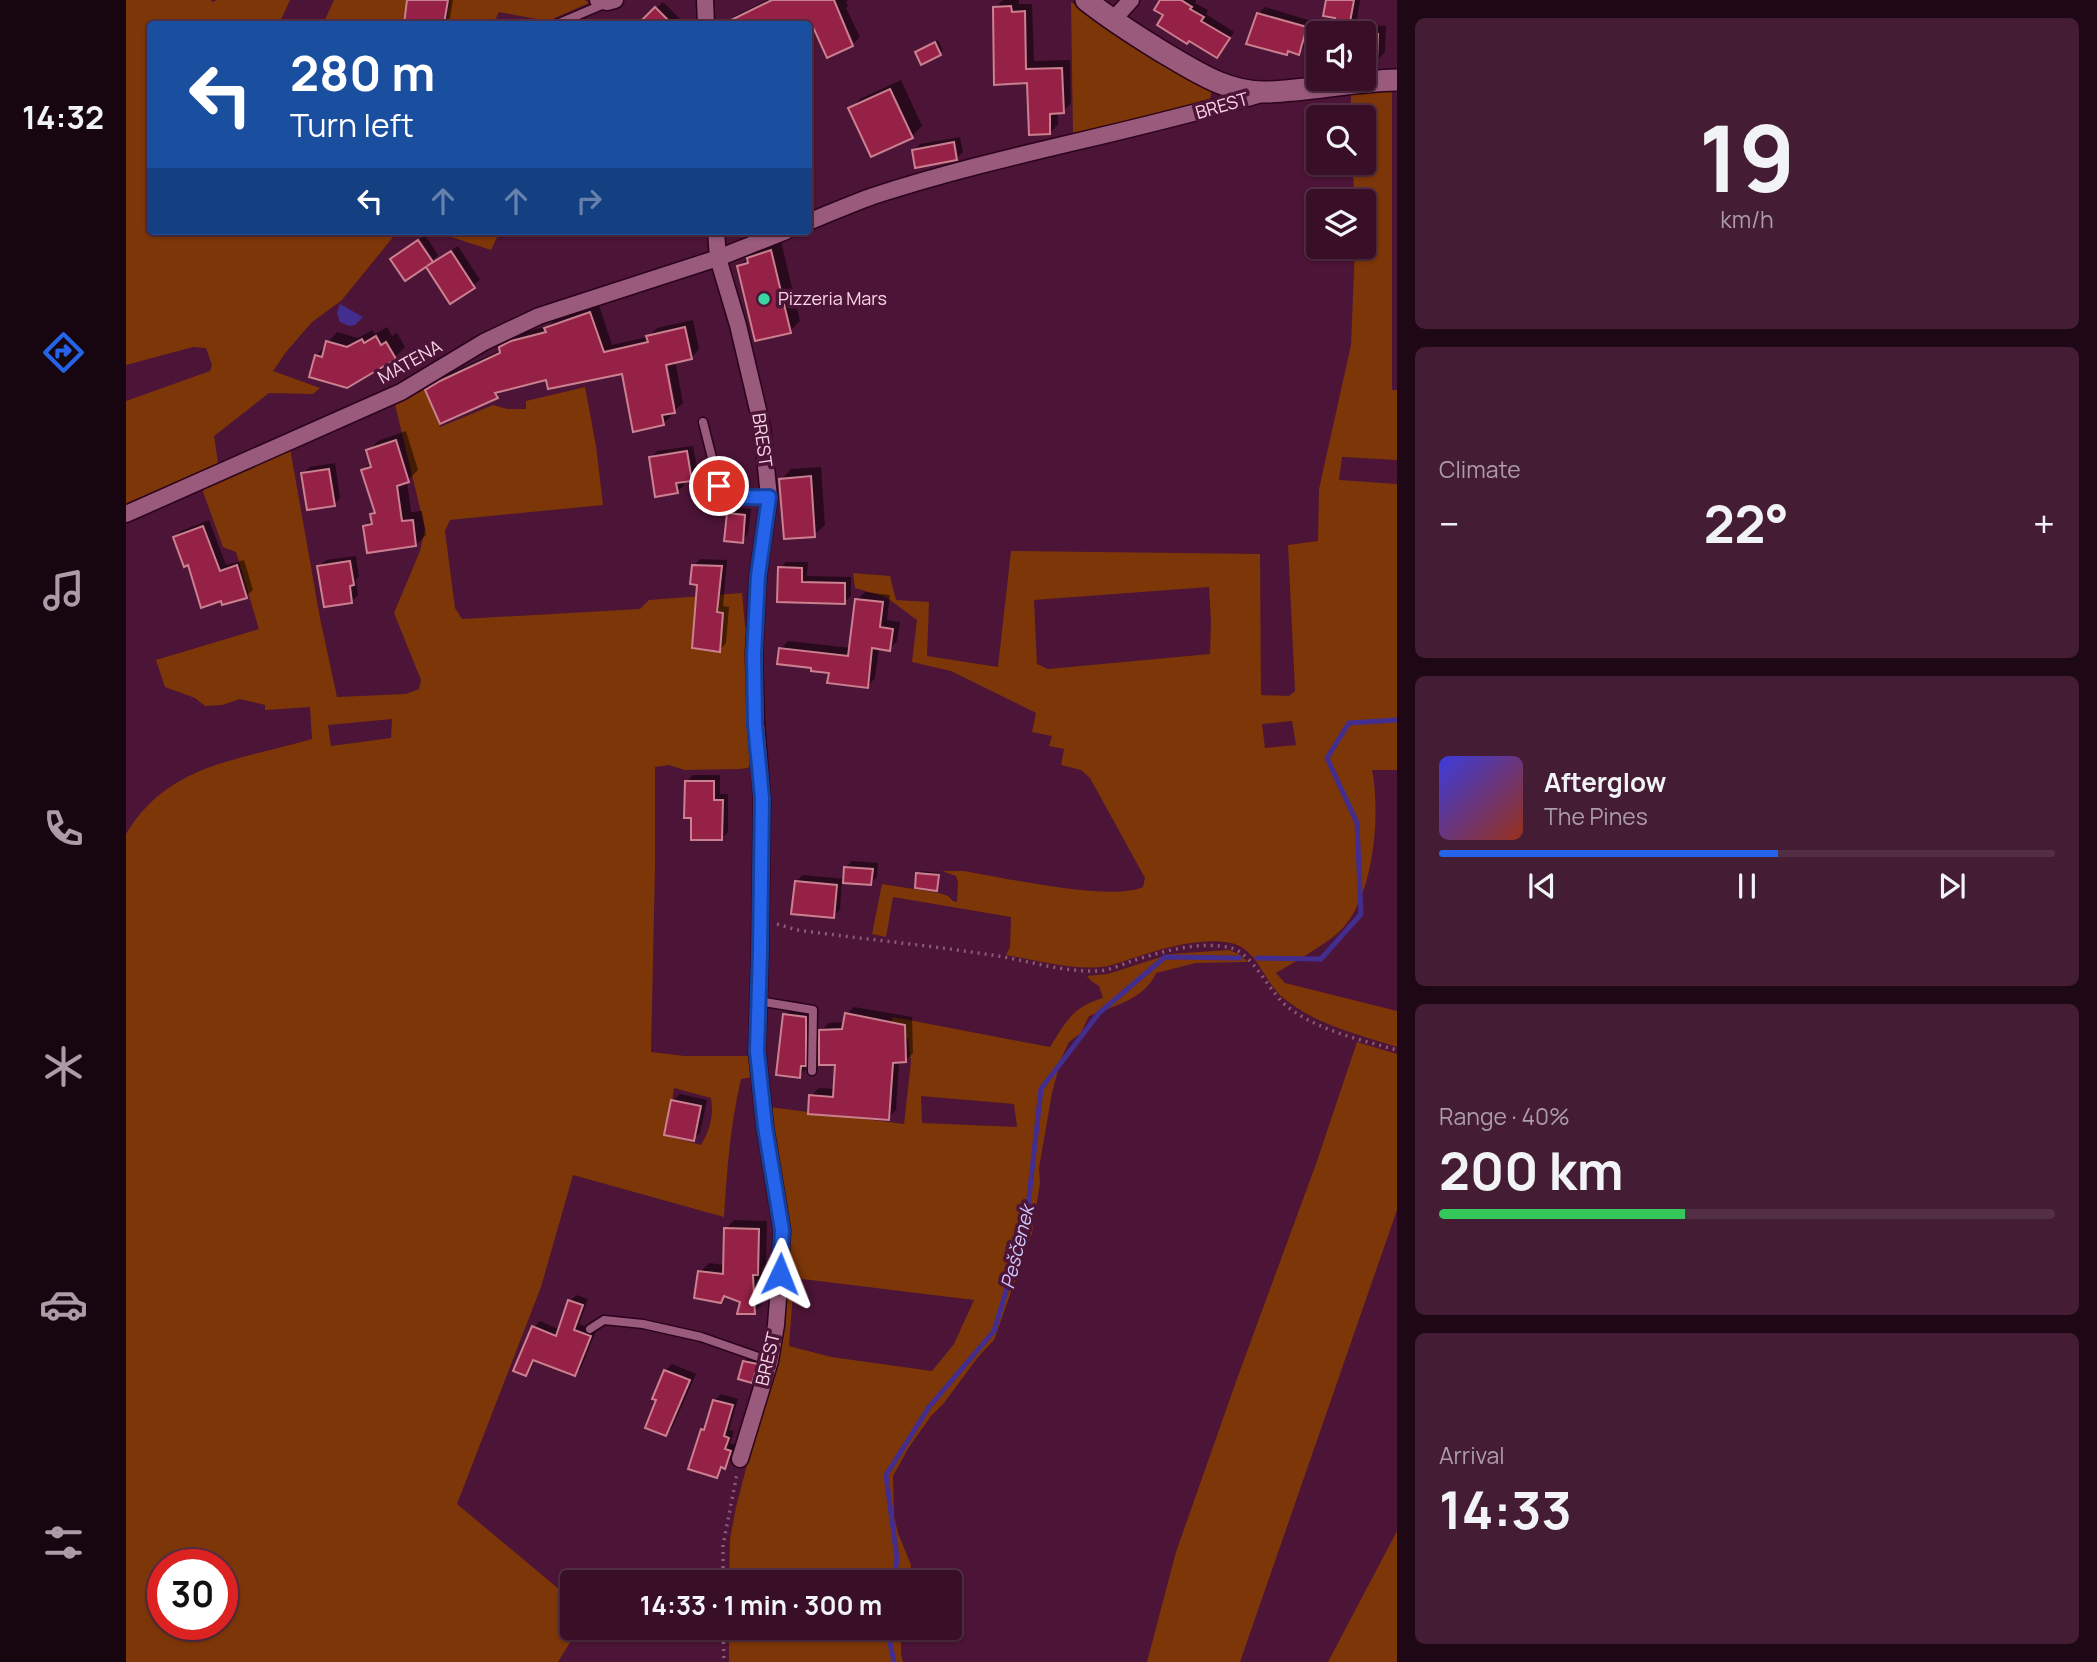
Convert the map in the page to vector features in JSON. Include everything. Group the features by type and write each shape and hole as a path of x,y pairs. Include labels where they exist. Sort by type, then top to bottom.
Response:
{"street":[{"path":"705,0 706,21"},
{"name":"BREST","path":"1086,0 1112,21 1208,78 1234,89 1267,93"},
{"path":"1112,21 1131,0"},
{"path":"1267,93 1373,80 1397,80"},
{"name":"BREST","path":"812,220 872,197 961,170 1201,113 1267,93"},
{"name":"BREST","path":"716,235 718,258 738,325 762,427 769,497 758,576 754,654 755,724 762,798 757,1051 765,1127 782,1230 776,1325 770,1361 740,1459"},
{"path":"718,258 776,235"},
{"name":"MATENA","path":"126,514 401,392 484,342 538,316 718,258"}],"lane":[{"path":"564,21 607,1"},
{"path":"703,422 719,486 730,494 747,498 769,497"},
{"path":"758,1001 813,1010 812,1071"},
{"path":"590,1329 604,1320 643,1324 701,1337 770,1361"}],"path":[{"path":"761,912 777,924 797,930 993,955 1081,971 1100,971 1177,949 1232,948 1254,965 1280,1000 1302,1016 1327,1028 1397,1050"},
{"path":"723,1570 723,1545 740,1459"},
{"path":"723,1640 724,1662"}],"shaded area":[{"path":"126,0 290,0 280,21 147,21 147,235 395,235 342,300 312,322 273,371 320,388 313,394 269,393 214,436 218,463 126,504 126,401 210,371 212,365 206,348 193,347 126,365"},
{"path":"334,0 408,0 403,21 324,21"},
{"path":"450,0 585,0 589,3 548,21 499,12 494,21 446,21"},
{"path":"1071,2 1145,51 1212,89 1210,99 1073,135"},
{"path":"1392,88 1392,390 1397,390 1397,460 1342,457 1339,480 1397,484 1397,770 1372,770 1376,809 1372,856 1360,899 1351,918 1333,937 1276,973 1285,983 1397,1011 1397,1047 1336,1027 1294,1006 1275,989 1247,951 1231,943 1208,941 1183,944 1106,966 1065,966 1006,955 1010,947 1011,917 893,897 886,937 872,934 882,884 939,893 957,902 956,876 942,871 963,871 1056,887 1107,892 1143,887 1145,878 1090,778 1081,770 1061,765 1064,749 1049,746 1052,736 1032,732 1036,713 951,671 912,662 917,620 886,597 855,588 853,573 890,576 896,600 929,602 927,656 998,667 1011,551 1260,554 1261,695 1289,696 1295,691 1288,545 1318,541 1319,489 1351,345 1355,259 1376,259 1376,189 1354,189 1353,175 1376,175 1376,105 1351,105 1351,92","holes":["1209,587 1210,654 1048,669 1037,664 1034,600","1292,721 1296,745 1265,748 1262,724"]},
{"path":"445,235 498,235 491,250"},
{"path":"340,304 363,317 355,325 349,326 340,322 337,313"},
{"path":"424,385 440,427 493,405 507,409 526,409 526,401 585,387 603,505 450,520 445,531 455,608 462,619 640,609 649,600 742,593 745,626 750,636 752,761 748,768 739,769 685,770 669,765 655,767 651,1052 684,1056 754,1056 753,1077 741,1079 737,1097 724,1217 573,1175 541,1287 457,1504 560,1590 560,1640 572,1640 558,1662 126,1662 126,834 143,810 163,792 185,778 233,760 312,739 310,707 265,710 265,705 240,699 222,705 205,706 195,698 165,687 156,660 259,629 236,552 223,547 202,489 290,448 337,697 406,694 419,689 421,680 394,613 420,551 425,529 394,400","holes":["392,719 391,738 331,746 328,725","674,1088 711,1098 710,1122 701,1145 667,1136"]},
{"path":"1229,950 1248,962 1196,963 1156,973 1137,995 1089,1016 1081,1033 1069,1042 1061,1059 1052,1093 1039,1168 1040,1183 1032,1233 994,1340 931,1416 893,1476 894,1517 911,1570 729,1570 730,1539 736,1507 773,1376 780,1339 769,1107 904,1124 911,1062 908,1038 883,1039 893,1017 1050,1047 1077,1011 1103,998 1099,986 1087,976 1108,974 1170,954","holes":["921,1096 1014,1104 1017,1127 922,1123","794,1278 974,1300 954,1344 932,1371 831,1357 789,1346"]},
{"path":"1357,1042 1397,1054 1397,1210 1240,1662 1147,1662 1176,1552 1316,1164"},
{"path":"1397,1531 1397,1662 1328,1662"},
{"path":"729,1640 901,1640 903,1662 729,1662"}],"building":[{"path":"407,0 448,0 444,21 404,21"},
{"path":"772,0 834,0 853,46 827,58 814,29 812,30 812,21 729,21"},
{"path":"1160,0 1181,0 1204,17 1201,21 1230,38 1217,58 1189,41 1187,44 1157,25 1163,15 1154,10"},
{"path":"1326,0 1354,0 1350,21 1335,21 1335,18 1323,16"},
{"path":"1011,6 1012,12 1025,11 1026,69 1062,68 1064,113 1050,114 1050,134 1029,135 1027,83 994,85 993,7"},
{"path":"655,7 669,21 641,21"},
{"path":"1257,13 1306,27 1299,55 1288,51 1287,55 1246,44"},
{"path":"1376,34 1378,34 1376,62"},
{"path":"935,42 941,55 921,65 915,52"},
{"path":"890,89 913,138 871,157 848,108"},
{"path":"954,142 957,160 915,168 912,150"},
{"path":"418,240 433,262 427,266 451,251 475,288 450,304 426,267 405,281 390,259"},
{"name":"Pizzeria Mars","path":"771,250 791,333 755,341 737,266 748,263 747,258"},
{"path":"590,312 604,352 648,342 646,336 685,327 692,359 666,365 675,413 662,415 664,425 633,432 622,374 548,389 546,380 495,393 498,398 440,424 425,390 500,353 499,347 511,341 546,332 544,328"},
{"path":"376,336 381,345 386,342 396,359 347,388 309,377 315,355 322,357 326,341 347,347 362,339 364,343"},
{"path":"396,440 409,482 397,486 402,521 413,520 416,546 367,553 363,526 372,524 370,514 375,513 361,470 371,467 366,450"},
{"path":"687,451 692,481 676,483 678,493 655,497 649,457"},
{"path":"329,469 335,506 307,510 301,473"},
{"path":"811,476 815,537 784,539 779,479"},
{"path":"727,513 745,515 743,543 724,541"},
{"path":"203,526 220,571 237,565 247,598 222,605 221,601 201,608 188,565 184,567 173,537"},
{"path":"350,561 354,585 350,586 352,603 324,607 317,566"},
{"path":"692,565 722,566 717,612 723,613 720,652 692,648 697,585 690,584"},
{"path":"778,567 802,568 802,582 845,583 845,604 777,602"},
{"path":"855,599 883,602 880,627 893,629 890,651 872,648 868,688 827,683 829,673 777,664 779,648 848,656"},
{"path":"685,781 714,781 714,800 723,800 722,840 691,840 691,818 684,818"},
{"path":"844,867 873,869 871,885 843,883"},
{"path":"916,873 939,875 937,891 915,888"},
{"path":"795,881 837,885 834,918 791,914"},
{"path":"845,1013 905,1025 906,1062 893,1063 889,1120 808,1114 809,1095 833,1097 835,1065 819,1065 819,1030 842,1029"},
{"path":"783,1014 806,1017 806,1066 801,1066 800,1078 776,1075"},
{"path":"671,1100 701,1106 694,1141 664,1135"},
{"path":"724,1228 759,1229 758,1275 753,1275 755,1314 737,1314 740,1302 724,1296 721,1303 694,1298 698,1271 723,1274"},
{"path":"568,1300 583,1305 574,1330 591,1336 575,1376 533,1360 526,1376 513,1371 532,1326 556,1336"},
{"path":"743,1361 758,1364 752,1383 738,1379"},
{"path":"664,1370 690,1380 666,1436 645,1428 656,1400 652,1399"},
{"path":"713,1400 733,1405 724,1436 729,1438 725,1449 731,1451 725,1469 721,1467 717,1478 688,1469"}],"waterway":[{"name":"Peščenek","path":"1257,958 1321,959 1361,914 1357,823 1327,758 1349,723 1397,720"},
{"name":"Peščenek","path":"896,1570 897,1559 886,1475 929,1407 994,1331 1026,1225 1041,1089 1099,1013 1165,957 1240,958"},
{"name":"Peščenek","path":"889,1640 894,1662"}],"place":[{"name":"Pizzeria Mars","path":"764,299"}],"route":[{"path":"719,486 730,494 747,498 769,497 758,576 754,654 755,724 762,798 757,1051 765,1127 782,1230 780,1274"}]}
